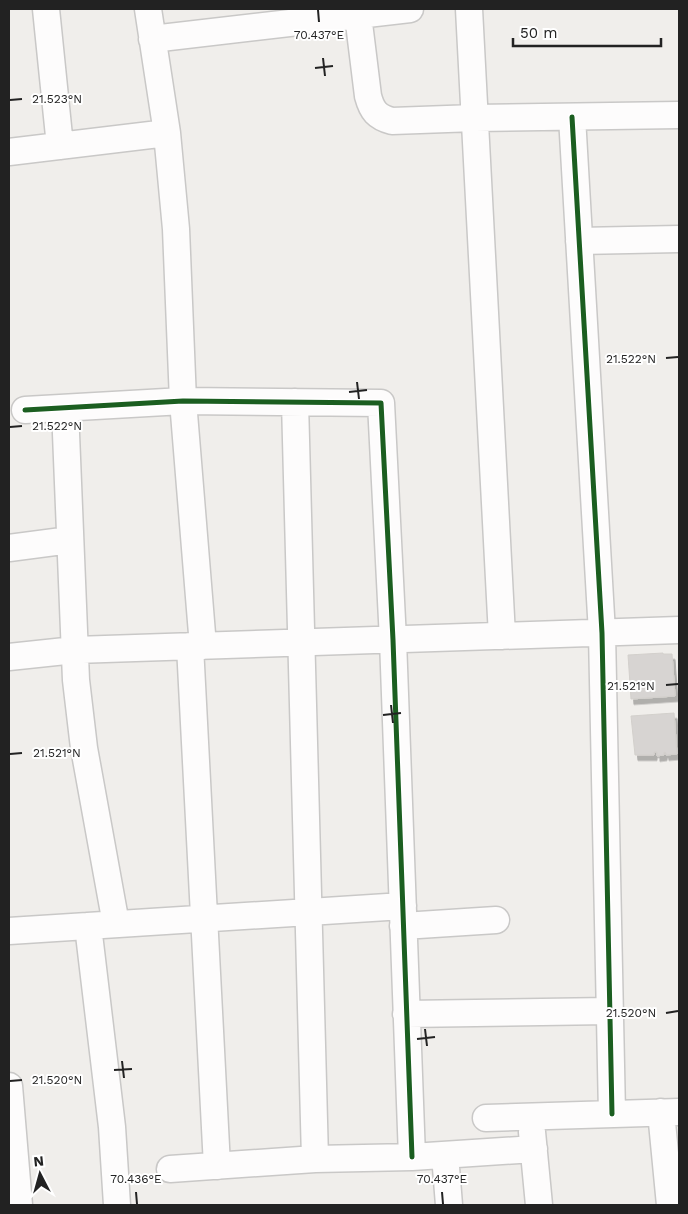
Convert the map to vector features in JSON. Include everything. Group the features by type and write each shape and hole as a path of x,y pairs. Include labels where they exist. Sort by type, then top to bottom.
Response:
{"street":[{"path":"46,9 60,146"},
{"path":"148,9 167,133 176,229 196,646 205,918 218,1166"},
{"path":"152,39 410,9"},
{"path":"469,9 502,636"},
{"path":"358,15 368,96 371,106 376,114 392,121 679,115"},
{"path":"18,151 57,114"},
{"path":"572,117 602,633 612,1114"},
{"path":"18,151 167,133"},
{"path":"579,241 679,239"},
{"path":"25,410 183,401 381,403 393,640 412,1157"},
{"path":"295,402 315,1159"},
{"path":"65,409 74,650 84,748 116,924"},
{"path":"9,548 70,540"},
{"path":"9,657 74,650 679,630"},
{"path":"9,931 308,912 496,920"},
{"path":"88,926 112,1127 117,1205"},
{"path":"406,1014 609,1011"},
{"path":"9,1086 19,1205"},
{"path":"486,1118 670,1112 670,1205"},
{"path":"531,1117 539,1205"},
{"path":"170,1169 315,1159 412,1157 534,1149"},
{"path":"445,1155 449,1205"}],"building":[{"path":"672,654 675,696 631,699 628,655"},
{"path":"674,713 677,754 666,755 664,752 664,755 657,756 657,752 654,752 654,755 635,755 631,716"}],"cycle path":[{"path":"572,117 602,633 612,1114"},
{"path":"25,410 183,401 381,403 393,640 412,1157"}]}
